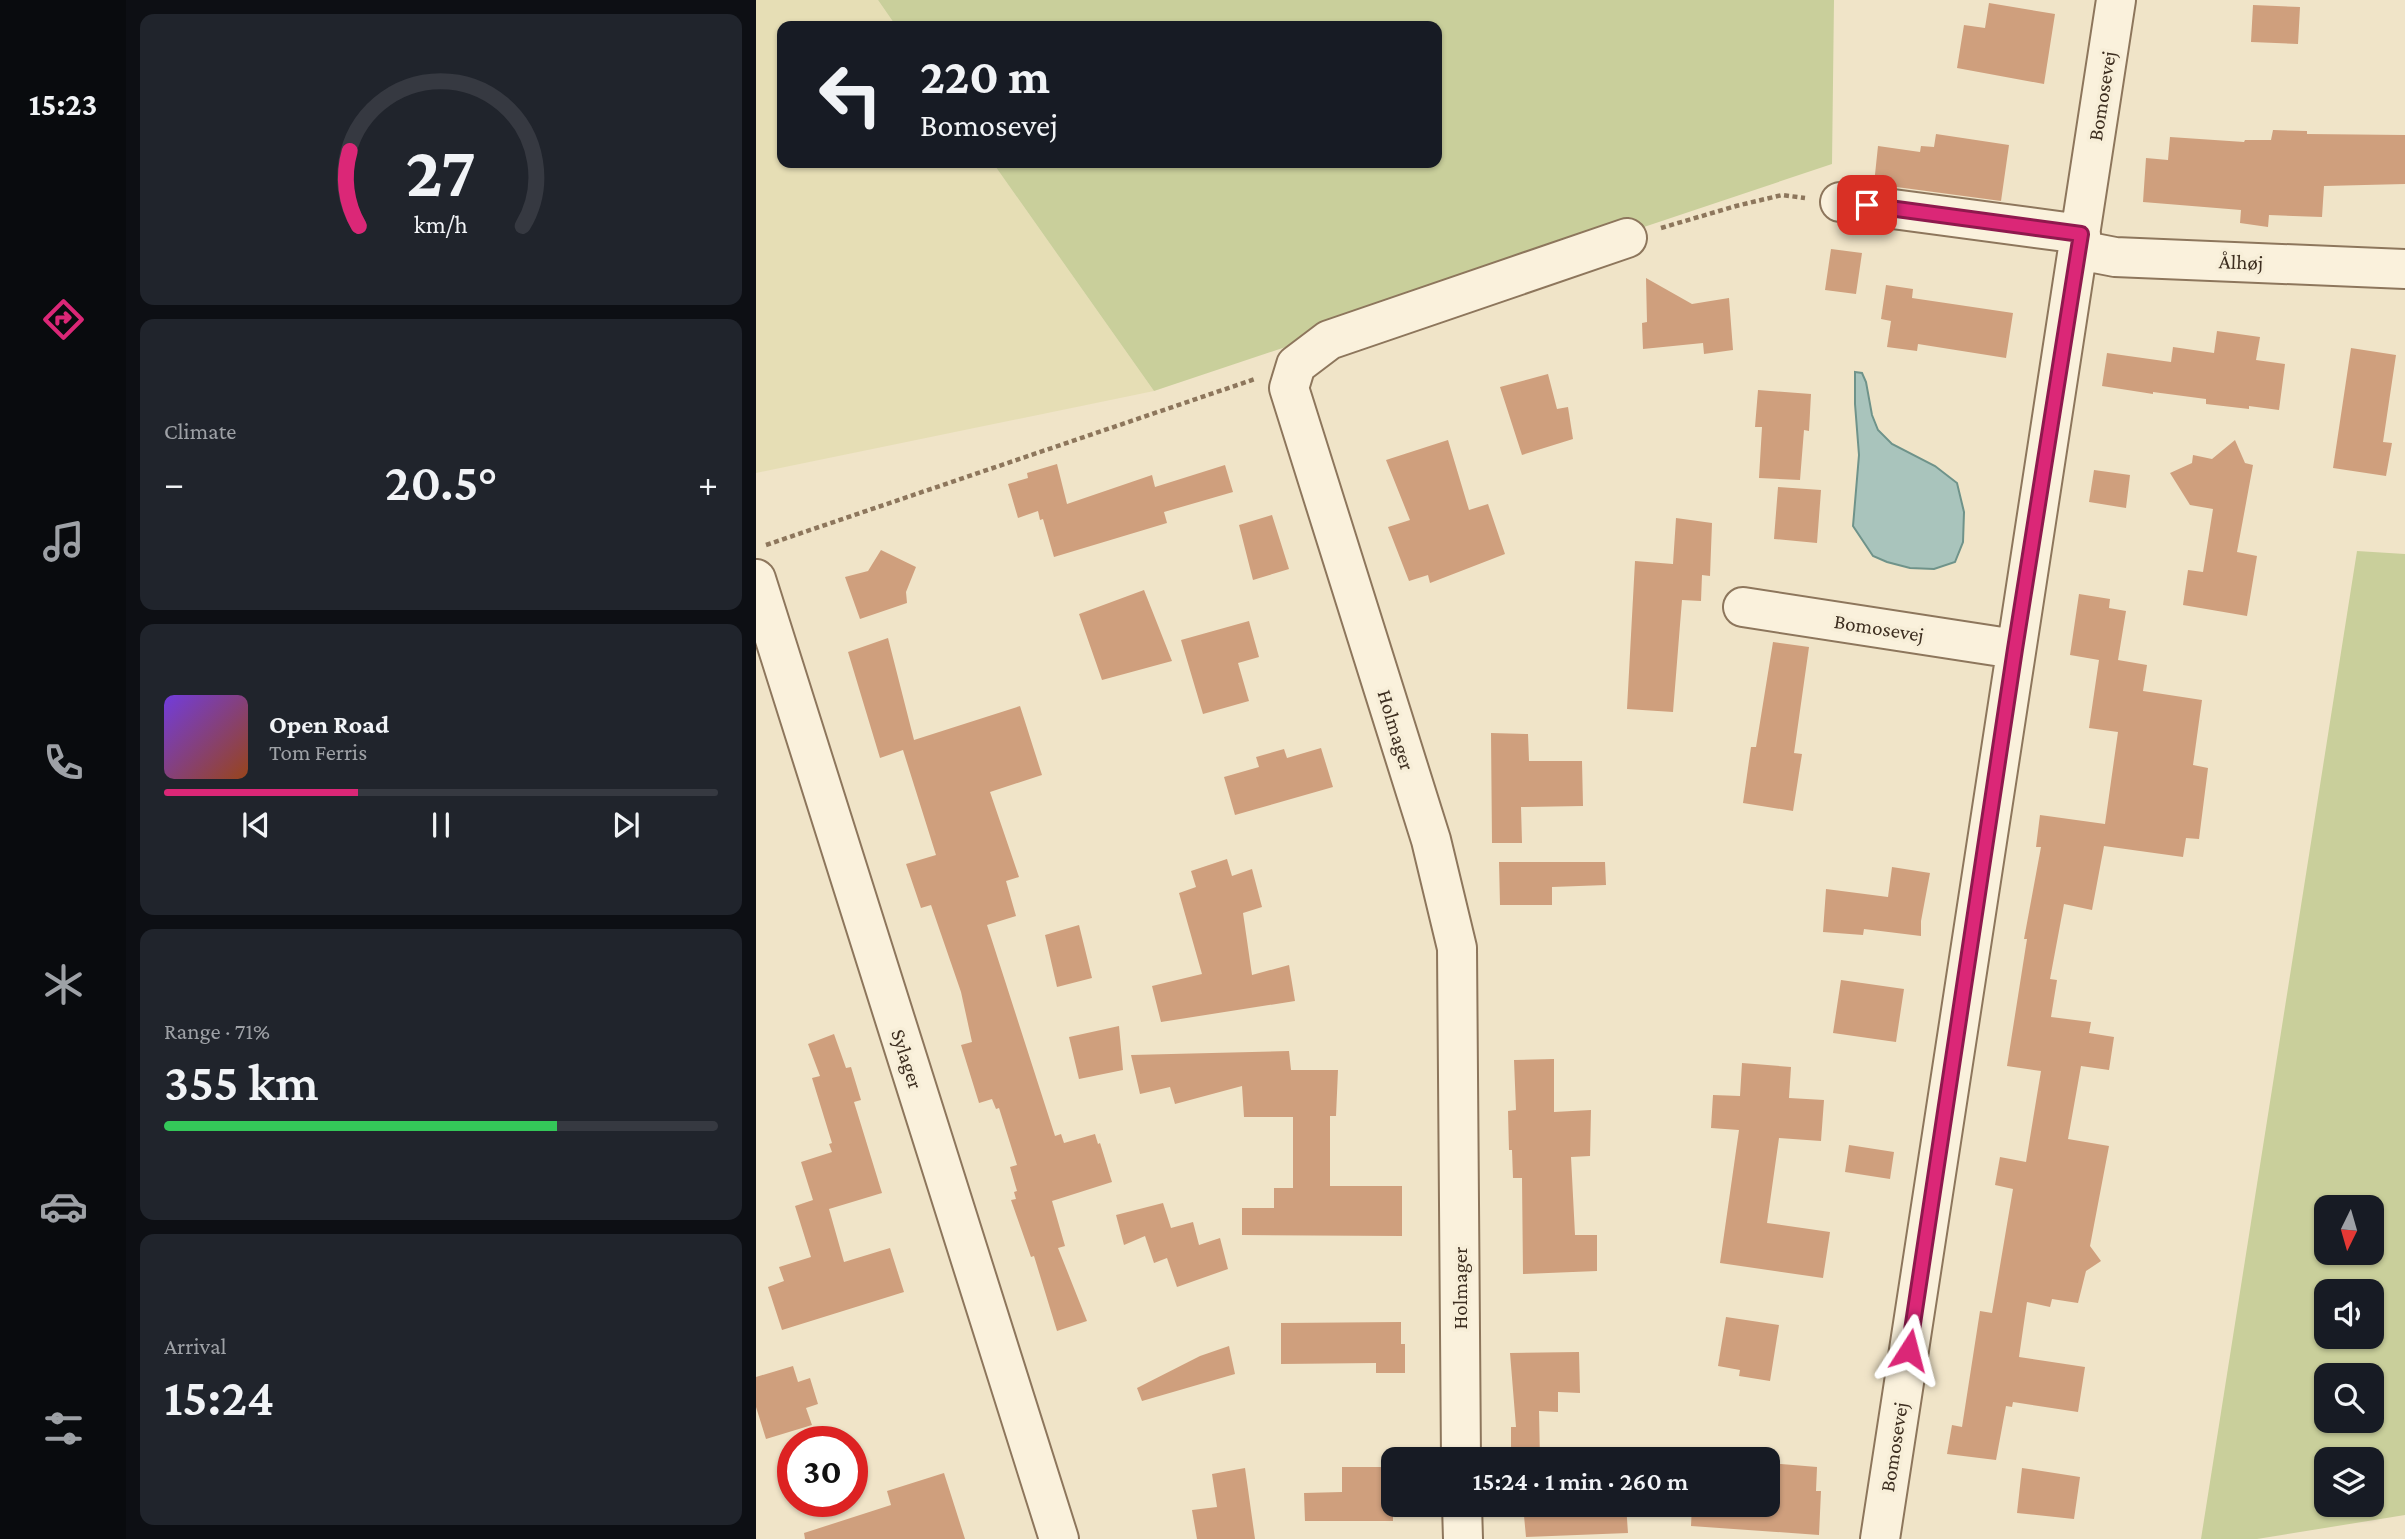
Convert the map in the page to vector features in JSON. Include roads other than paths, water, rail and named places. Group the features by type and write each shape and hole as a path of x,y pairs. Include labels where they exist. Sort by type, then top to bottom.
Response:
{"street":[{"name":"Bomosevej","path":"1881,1539 2116,0"},
{"path":"1840,202 2080,242"},
{"name":"Holmager","path":"1461,1447 1457,948 1431,841 1289,388 1296,365 1329,340 1627,238"},
{"name":"Ålhøj","path":"2080,242 2115,257 2405,269"},
{"name":"Sylager","path":"756,579 1059,1539"},
{"name":"Bomosevej","path":"1743,607 2015,649"},
{"path":"1462,1517 1463,1539"}],"water":[{"path":"1855,372 1862,373 1866,382 1872,415 1878,430 1892,444 1935,466 1957,483 1964,512 1963,542 1955,562 1934,569 1910,568 1887,562 1873,556 1853,526 1859,455"}]}
